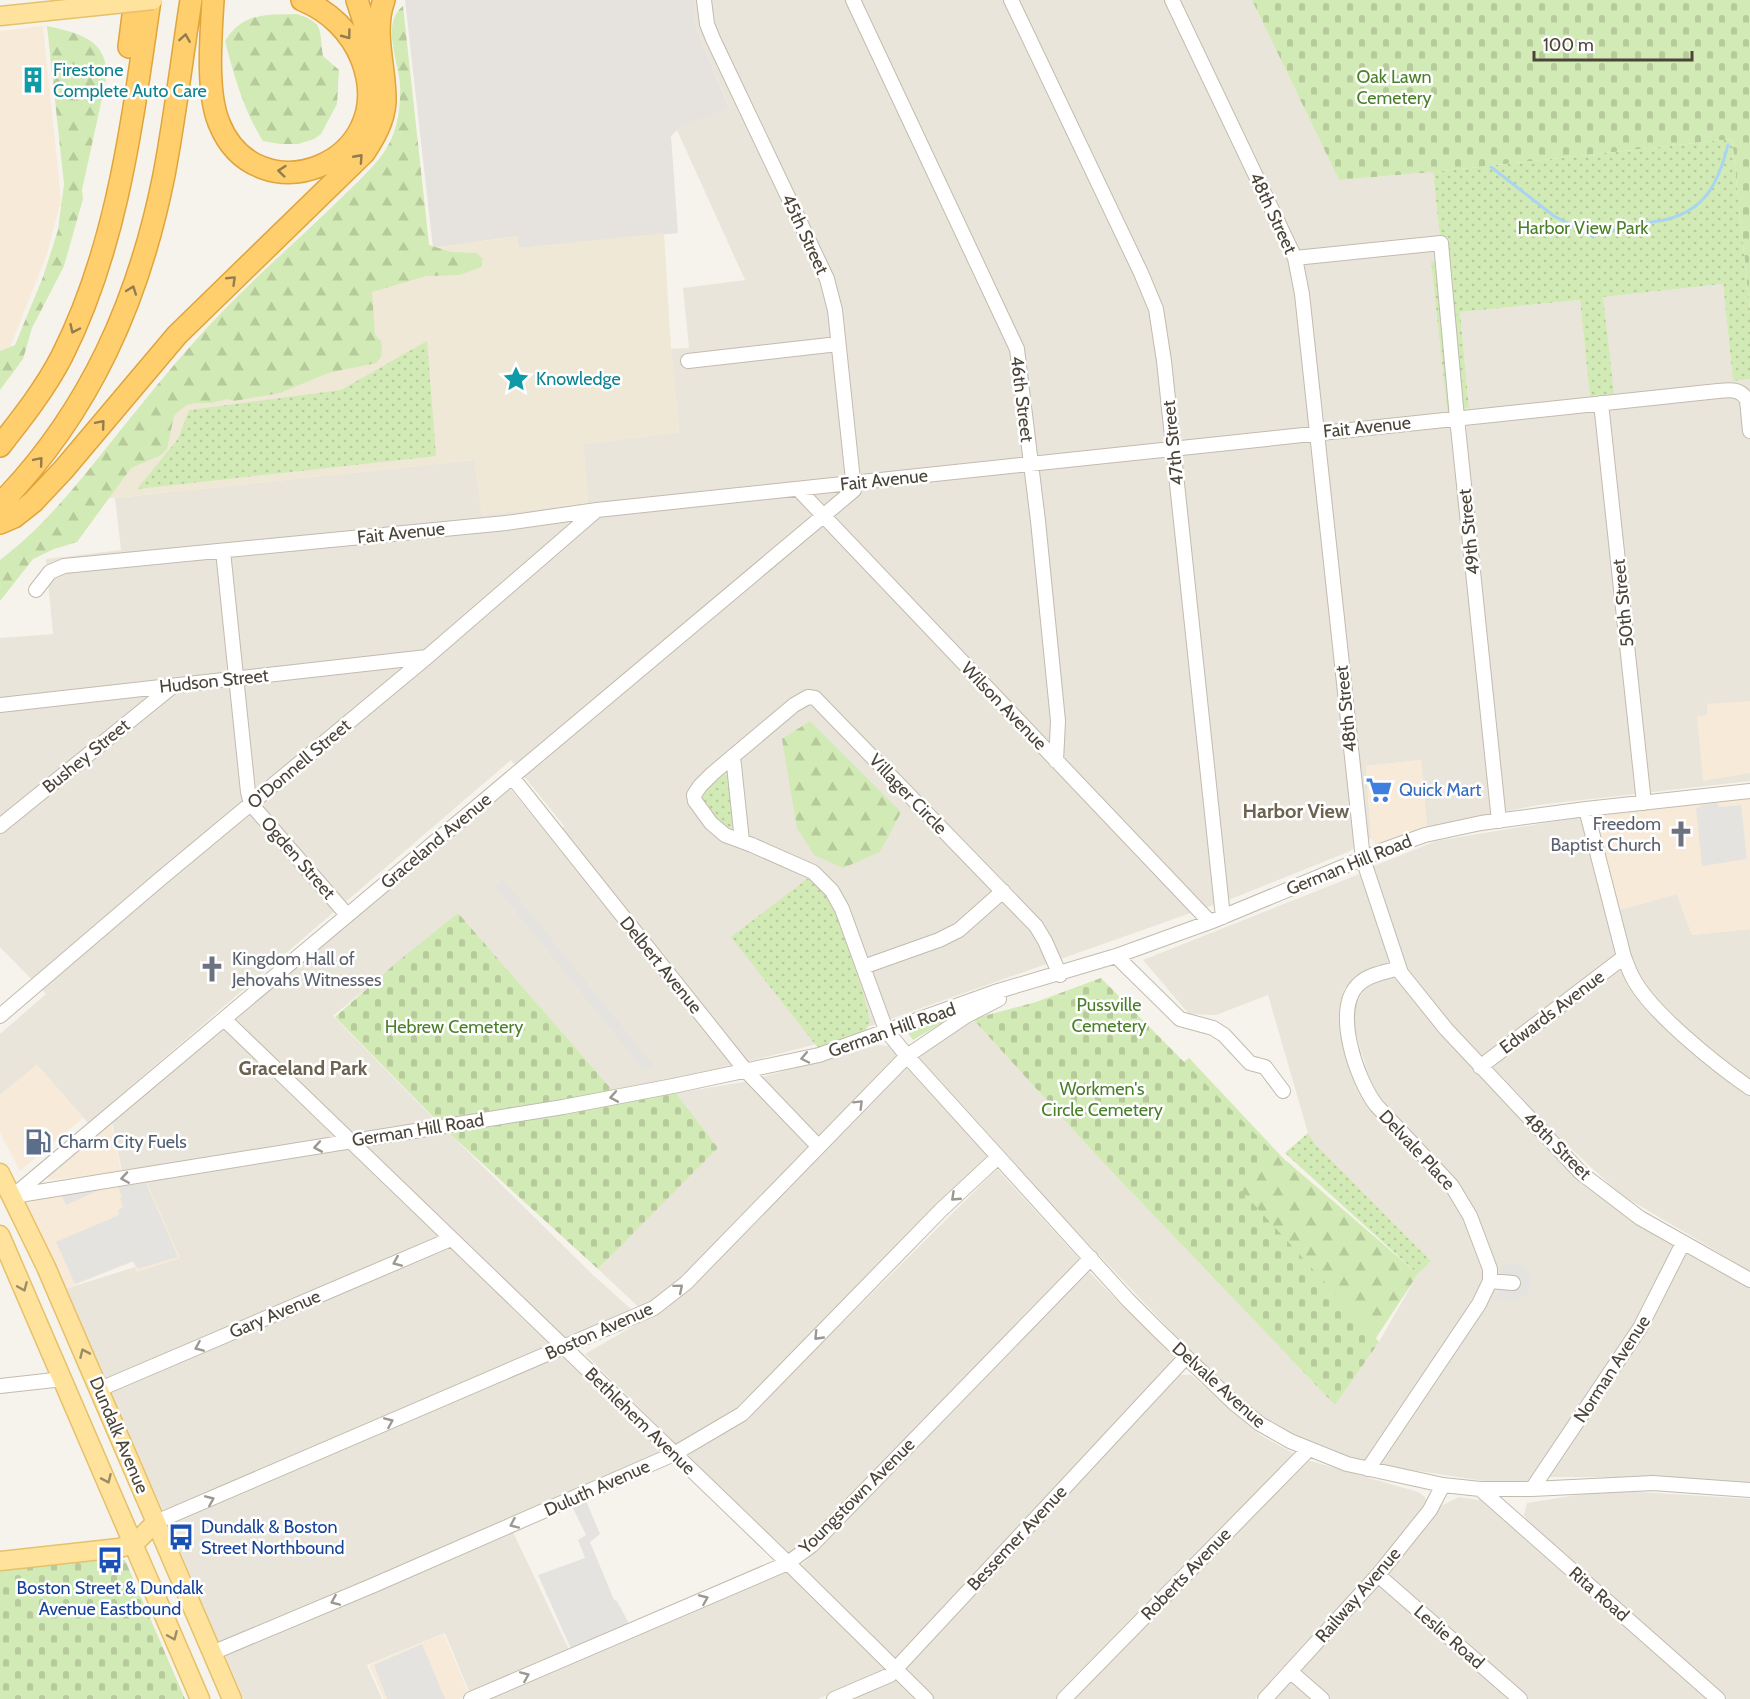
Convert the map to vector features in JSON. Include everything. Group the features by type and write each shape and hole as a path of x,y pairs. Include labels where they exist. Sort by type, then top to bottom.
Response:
{"highway":[{"path":"96,275 115,165 135,0"},
{"path":"0,446 42,389 61,358 96,275 111,227 125,167 152,0"},
{"path":"0,504 47,452 95,377 116,334 149,238 164,175 191,0"},
{"path":"213,0 212,89 214,107 222,129 235,149 248,160 262,167 298,172 317,168 333,160 348,148 360,131 368,102 364,68 358,50 331,16 302,0"},
{"path":"357,0 384,85"},
{"path":"0,523 14,517 33,502 64,469 177,335 364,153 382,119 385,102 380,16 384,0"}],"main road":[{"path":"0,16 152,0"},
{"name":"Dundalk Avenue","path":"0,1173 13,1196 100,1389 232,1699"},
{"name":"Dundalk Avenue","path":"0,1235 200,1699"},
{"path":"0,1561 103,1550 132,1538 156,1522"},
{"path":"0,1551 132,1538"}],"street":[{"name":"45th Street","path":"704,0 707,24 713,39 827,279 835,310 854,484"},
{"name":"46th Street","path":"853,0 1014,342 1022,380 1058,721 1056,761"},
{"name":"47th Street","path":"1011,0 1156,309 1164,361 1223,917"},
{"name":"48th Street","path":"1172,0 1295,258 1302,294 1363,859 1399,968 1418,997 1480,1067 1581,1173 1640,1218 1750,1280"},
{"name":"49th Street","path":"1295,258 1441,243 1499,821"},
{"path":"688,361 838,344"},
{"name":"Fait Avenue","path":"36,590 50,572 64,566 506,523 597,510 1728,390 1741,392 1747,400 1750,431"},
{"name":"50th Street","path":"1601,403 1644,803"},
{"name":"Graceland Avenue","path":"13,1196 824,516 854,490 854,484"},
{"name":"Wilson Avenue","path":"798,489 1210,922"},
{"name":"O'Donnell Street","path":"0,1016 427,657 597,510"},
{"name":"Ogden Street","path":"223,551 251,804 347,915"},
{"name":"Hudson Street","path":"0,705 427,657"},
{"name":"Bushey Street","path":"0,826 173,686"},
{"name":"Villager Circle","path":"886,1030 842,909 832,891 813,872 719,831 695,801 694,795 700,786 794,705 808,696 815,698 1036,926 1060,975"},
{"path":"733,756 742,841"},
{"name":"Delbert Avenue","path":"512,777 746,1071 818,1146"},
{"name":"German Hill Road","path":"13,1196 563,1107 819,1055 995,992 1060,975 1210,922 1409,840 1499,821 1750,791"},
{"path":"1586,809 1624,957 1633,979 1661,1013 1750,1088"},
{"path":"863,967 959,930 1003,891"},
{"path":"1116,956 1180,1020 1213,1028 1224,1035 1250,1064 1265,1067 1283,1091"},
{"name":"Edwards Avenue","path":"1480,1067 1624,957"},
{"name":"Delvale Place","path":"1399,968 1358,984 1348,1002 1347,1026 1359,1073 1367,1094 1442,1174 1462,1200 1486,1254 1490,1281"},
{"name":"Boston Avenue","path":"156,1522 639,1315 665,1300 686,1283 907,1056 977,1010 1060,975"},
{"name":"Bethlehem Avenue","path":"224,1018 926,1699"},
{"name":"Delvale Avenue","path":"886,1030 1128,1300 1248,1415 1273,1432 1308,1450 1347,1464 1443,1485 1480,1489 1532,1489 1644,1483 1750,1490"},
{"name":"Duluth Avenue","path":"212,1653 384,1581 674,1454 742,1414 933,1218 998,1157"},
{"path":"38,1173 52,1190"},
{"name":"Gary Avenue","path":"100,1389 451,1239"},
{"name":"Norman Avenue","path":"1532,1489 1640,1328 1683,1243"},
{"name":"Youngstown Avenue","path":"471,1699 788,1563 812,1545 1090,1258"},
{"path":"1368,1469 1479,1304 1490,1281 1513,1283"},
{"name":"Bessemer Avenue","path":"834,1699 890,1675 1186,1357"},
{"path":"0,1386 63,1379"},
{"name":"Roberts Avenue","path":"1064,1699 1308,1450"},
{"name":"Railway Avenue","path":"1264,1699 1378,1575 1430,1510 1443,1485"},
{"name":"Rita Road","path":"1480,1489 1718,1699"},
{"name":"Leslie Road","path":"1378,1575 1520,1699"},
{"path":"1290,1671 1322,1699"}],"shaded area":[{"path":"405,0 693,0 693,20 728,106 677,130 671,136 678,233 519,248 517,236 433,248"},
{"path":"693,0 1252,0 1339,180 1433,172 1440,236 1448,236 1450,260 1431,261 1447,411 1469,408 1460,312 1580,300 1590,395 1613,394 1603,297 1723,284 1733,381 1750,379 1750,781 1538,805 1427,827 1421,760 1366,766 1371,838 1348,852 1236,897 828,1041 614,1092 458,913 333,1016 438,1123 355,1136 231,1016 507,785 550,837 564,826 511,760 88,1123 37,1065 0,1095 0,1034 46,994 0,947 0,638 53,634 46,559 121,550 115,498 475,460 482,515 588,503 583,444 679,432 671,349 689,348 683,288 745,280 677,130 728,105 693,20"},
{"path":"43,26 61,200 47,254 7,355 0,353 0,31"},
{"path":"664,233 679,432 583,444 588,503 482,515 475,460 104,499 176,373 365,290 434,248 517,236 519,248"},
{"path":"1750,701 1750,773 1703,781 1697,716 1707,715 1707,704"},
{"path":"1421,760 1427,827 1375,844 1371,838 1366,766"},
{"path":"1750,796 1750,929 1692,935 1677,894 1615,911 1596,816"},
{"path":"1717,803 1719,807 1741,805 1747,859 1702,866 1696,808"},
{"path":"1581,817 1618,943 1631,960 1615,911 1677,894 1692,935 1750,929 1750,1271 1620,1194 1496,1079 1611,1202 1678,1245 1644,1313 1531,1481 1491,1482 1378,1465 1491,1297 1494,1261 1489,1243 1463,1192 1378,1095 1370,1079 1353,1025 1354,1007 1366,987 1397,975 1408,979 1369,868 1436,841"},
{"path":"1362,873 1393,964 1358,975 1344,989 1339,1013 1358,1086 1456,1201 1480,1254 1483,1275 1477,1294 1365,1463 1317,1446 1266,1422 1221,1384 998,1148 736,1411 678,1446 585,1354 649,1317 598,1269 718,1148 676,1093 744,1082 878,1045 926,1050 973,1019 1097,1156 1335,1405 1379,1342 1418,1274 1431,1261 1315,1144 1308,1133 1268,995 1216,1015 1189,1014 1143,960"},
{"path":"503,879 654,1066 644,1070 495,886"},
{"path":"222,1023 340,1139 122,1172 111,1117"},
{"path":"37,1065 83,1118 20,1171 0,1133 0,1095"},
{"path":"110,1117 121,1172 49,1180 47,1173"},
{"path":"449,1133 593,1275 631,1309 564,1340 364,1145"},
{"path":"346,1145 444,1239 105,1382 65,1289 164,1258 135,1179"},
{"path":"997,1169 1082,1262 792,1555 686,1457 752,1413"},
{"path":"145,1178 180,1258 137,1272 133,1262 64,1289 18,1198"},
{"path":"146,1183 178,1257 138,1269 133,1261 75,1284 56,1242 119,1215 118,1210 123,1207 118,1187"},
{"path":"104,1188 66,1205 61,1194"},
{"path":"450,1245 554,1346 164,1513 107,1390"},
{"path":"1688,1248 1750,1283 1750,1483 1669,1477 1546,1477"},
{"path":"1512,1263 1526,1269 1531,1278 1531,1287 1526,1295 1517,1301 1497,1298 1501,1266"},
{"path":"1087,1270 1178,1361 895,1660 800,1567"},
{"path":"562,1353 663,1455 220,1645 168,1523"},
{"path":"1178,1375 1191,1375 1260,1435 1295,1454 1284,1470 1057,1699 934,1699 901,1668"},
{"path":"1307,1460 1418,1492 1425,1497 1429,1507 1255,1699 1069,1699"},
{"path":"1609,1490 1750,1499 1750,1699 1725,1699 1531,1529 1524,1515 1527,1503"},
{"path":"1459,1497 1480,1500 1709,1699 1528,1699 1386,1573 1441,1506"},
{"path":"586,1501 600,1534 590,1542 614,1600 617,1601 630,1625 572,1651 538,1575 585,1558 578,1540 586,1535 572,1506"},
{"path":"512,1530 570,1652 470,1694 445,1633 367,1665 382,1699 244,1699 224,1653"},
{"path":"784,1569 887,1669 818,1699 482,1699"},
{"path":"1379,1580 1514,1699 1327,1699 1297,1671"},
{"path":"444,1634 469,1695 459,1699 384,1699 369,1665"},
{"path":"422,1644 445,1699 387,1699 374,1665"},
{"path":"896,1677 919,1699 845,1699"},
{"path":"1291,1680 1313,1699 1272,1699"}],"green space":[{"name":"Oak Lawn Cemetery","path":"1252,0 1750,0 1750,311 1732,139 1339,180"},
{"path":"403,6 429,245 451,252 476,253 483,259 481,267 459,275 426,276 372,292 375,335 381,341 382,349 381,357 376,363 328,373 280,393 234,401 227,399 187,405 174,416 167,449 161,455 131,468 77,542 33,559 0,601 0,560 32,533 61,502 207,328 361,179 386,149 396,126 399,109 400,84 392,32 396,13"},
{"path":"297,14 316,24 319,29 323,56 339,70 337,104 321,134 314,139 298,144 263,141 245,105 225,41 239,25 256,17"},
{"path":"47,26 81,36 98,47 106,66 106,80 82,190 83,199 64,266 32,328 23,359 0,390 0,351 15,345 43,277 58,230 64,184"},
{"name":"Harbor View Park","path":"1732,139 1750,311 1750,379 1733,381 1723,284 1603,297 1614,394 1590,396 1580,300 1460,312 1469,408 1447,411 1431,261 1450,260 1448,237 1440,237 1433,172"},
{"path":"427,341 436,456 137,489 178,439 189,410 341,390"},
{"path":"810,721 901,812 880,852 843,868 814,855 797,828 782,739"},
{"path":"725,774 730,777 736,822 732,827 725,827 712,816 702,798 702,792 720,775"},
{"path":"811,876 833,902 870,1021 866,1030 819,1049 731,937"},
{"name":"Hebrew Cemetery","path":"458,913 614,1092 437,1121 335,1017 396,963"},
{"name":"Workmen's Circle Cemetery","path":"1101,978 1275,1154 1239,1188 1379,1342 1335,1405 1097,1156 973,1019 1036,1002"},
{"path":"963,1010 913,1040 905,1029"},
{"path":"1189,1058 1283,1158 1418,1274 1370,1347 1230,1196 1180,1065"},
{"path":"676,1093 718,1148 598,1269 450,1134"},
{"path":"1308,1133 1315,1144 1431,1261 1418,1274 1285,1153"},
{"path":"125,1560 185,1699 0,1699 0,1569"}],"waterway":[{"path":"1491,167 1554,216 1592,236 1668,219 1693,208 1702,200 1715,181 1728,145"}],"place":[{"name":"Firestone Complete Auto Care","path":"33,80"},
{"name":"Knowledge","path":"516,379"},
{"name":"Quick Mart","path":"1379,790"},
{"name":"Freedom Baptist Church","path":"1681,834"},
{"name":"Kingdom Hall of Jehovahs Witnesses","path":"212,969"},
{"name":"Charm City Fuels","path":"38,1142"},
{"name":"Dundalk & Boston Street Northbound","path":"181,1537"},
{"name":"Boston Street & Dundalk Avenue Eastbound","path":"110,1560"}],"district":[{"name":"Harbor View","path":"1296,811"},
{"name":"Graceland Park","path":"303,1068"}],"park label":[{"name":"Pussville Cemetery","path":"1109,1015"}]}
